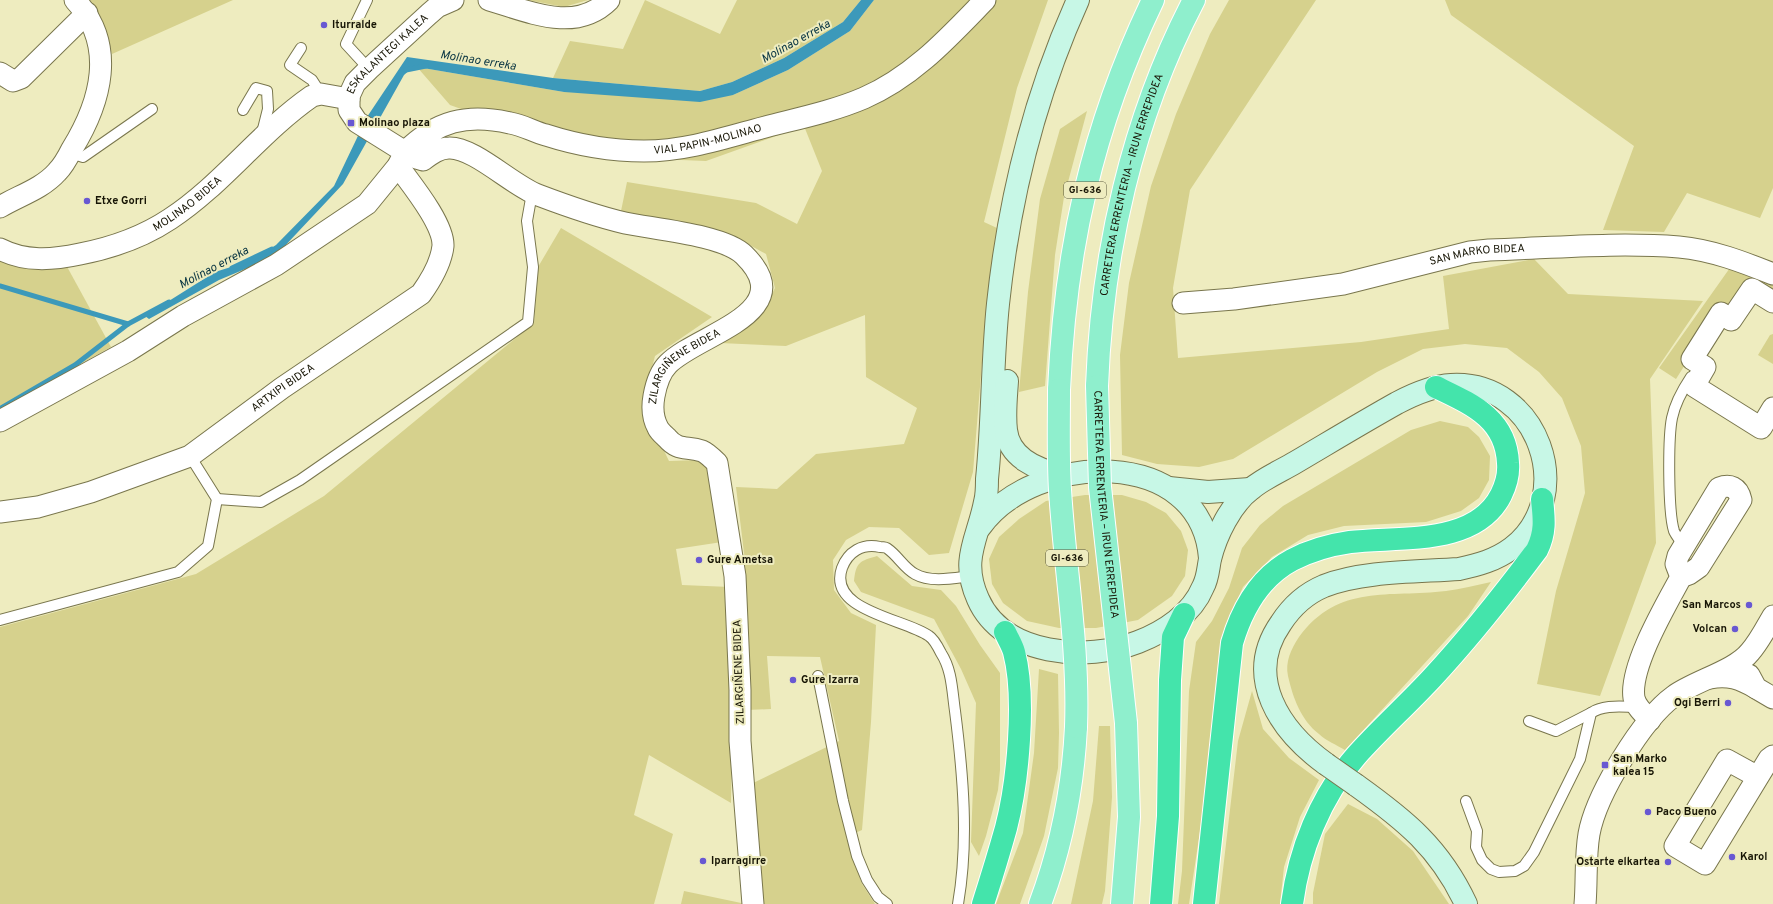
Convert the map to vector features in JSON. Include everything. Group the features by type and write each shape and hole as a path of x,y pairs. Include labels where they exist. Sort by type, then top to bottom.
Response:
{"highway":[{"path":"1204,904 1232,643 1244,610 1253,594 1272,574 1290,561 1320,548 1367,540 1439,535 1463,528 1492,510 1504,490 1508,472 1508,455 1501,434 1494,424 1478,408 1436,387"},
{"path":"1292,904 1296,877 1304,849 1316,820 1341,775 1356,756 1432,678 1484,619 1537,550 1543,537 1545,525 1542,499"},
{"path":"1161,904 1168,816 1170,680 1173,644 1177,627 1184,614"},
{"path":"983,904 1006,827 1017,764 1020,701 1018,676 1014,652 1006,632"}],"main road":[{"name":"GI-636","path":"1040,904 1056,855 1064,818 1071,781 1076,727 1077,667 1060,490 1059,390 1063,316 1082,201 1091,165 1112,98 1132,46 1153,0"},
{"name":"CARRETERA ERRENTERIA – IRUN ERREPIDEA","path":"1122,904 1129,817 1126,723 1100,487 1097,386 1100,318 1107,269 1128,172 1155,88 1194,0"}],"street":[{"name":"ESKALANTEGI KALEA","path":"348,99 351,89 369,69 437,7 453,0"},
{"path":"489,0 546,16 570,19 593,13 609,0"},
{"name":"VIAL PAPIN-MOLINAO","path":"402,159 428,132 444,124 464,119 486,119 511,123 572,142 615,149 651,150 674,149 702,144 836,108 865,98 914,68 934,51 985,0"},
{"path":"1062,475 1043,471 1022,458 1009,440 998,420 998,305 1014,198 1029,137 1052,64 1078,0"},
{"path":"972,542 987,517 1010,497 1040,482 1062,475 1085,472 1122,473 1152,481 1168,488 1182,496 1194,510 1203,525 1209,541 1210,558 1208,574 1203,589 1184,614 1170,626 1136,643 1112,649 1087,652 1062,652 1041,648 1022,641 1006,632 985,612 977,599 972,576 970,564 972,542 985,503 1006,379 1012,305 1028,200 1042,141 1065,70 1094,0"},
{"path":"0,73 12,81 21,78 81,6 98,37 101,55 99,86 90,112 79,138 57,173 37,188 0,207"},
{"path":"321,94 348,99"},
{"name":"MOLINAO BIDEA","path":"0,249 19,257 45,259 78,255 123,242 170,220 203,195 261,137 308,99 321,94"},
{"name":"ARTXIPI BIDEA","path":"0,512 38,506 91,492 190,456 282,388 421,294 434,276 443,246 437,224 402,159 352,116 349,110 348,99"},
{"name":"ZILARGIÑENE BIDEA","path":"402,159 413,157 423,160 438,150 450,148 465,151 532,193 581,212 627,223 699,236 723,244 742,253 757,270 762,289 754,307 740,321 682,353 667,365 657,382 652,407 658,428 674,446 703,451 717,463 735,576 740,690 740,741 753,904"},
{"path":"0,421 128,351 183,316 276,266 367,204 402,159"},
{"name":"SAN MARKO BIDEA","path":"1183,303 1234,299 1342,284 1470,252 1489,250 1611,246 1680,247 1730,258 1773,274"},
{"path":"1772,410 1761,428 1694,386 1705,367 1692,359 1721,313 1731,320 1752,289 1773,302"},
{"path":"1210,558 1226,521 1250,489 1397,403 1436,387 1452,385 1480,388 1507,401 1519,411 1537,438 1543,454 1545,470 1542,499 1537,517 1527,533 1513,547 1496,558 1478,565 1459,569 1344,580 1323,587 1305,596 1290,608 1275,631 1268,651 1265,668 1266,683 1270,698 1281,721 1307,750 1387,808 1430,847 1448,869 1466,904"},
{"path":"1644,713 1634,698 1634,682 1644,652 1681,577 1689,574 1699,567 1741,500 1740,492 1734,487 1726,485 1719,488 1678,556 1676,564 1681,577"},
{"path":"1168,488 1208,492 1250,489"},
{"path":"1585,904 1587,849 1594,817 1614,775 1630,747 1644,713 1702,680 1727,668 1750,653 1773,616"},
{"path":"1750,653 1748,670 1765,693"},
{"path":"1702,680 1733,677 1743,680 1765,693"},
{"path":"1758,777 1727,760 1675,846 1705,864 1758,777 1768,759 1773,756"},
{"path":"1586,882 1594,904"}],"lane":[{"path":"367,0 346,44 369,69"},
{"path":"301,48 290,65 312,80 321,94"},
{"path":"243,110 256,88 266,91 268,109 261,137"},
{"path":"70,153 83,157 152,109"},
{"path":"217,499 261,502 300,480 528,322 533,267 527,221 532,193"},
{"path":"1684,546 1674,531 1670,502 1670,436 1672,417 1680,393 1691,377"},
{"path":"0,620 178,572 208,546 217,499 190,456"},
{"path":"958,904 962,879 964,823 959,748 948,664 931,636 915,627 872,612 856,603 844,592 840,580 847,558 858,548 873,545 887,548 915,574 933,579 972,576"},
{"path":"818,676 843,801 857,856 867,880 878,897 887,904"},
{"path":"1529,721 1556,731 1596,710 1611,707 1644,713"},
{"path":"1466,801 1477,831 1476,846 1482,860 1491,869 1499,872 1515,871 1524,866 1534,852 1577,765 1591,713"}],"shaded area":[{"path":"90,0 233,0 112,54 97,9"},
{"path":"528,0 588,0 564,7"},
{"path":"645,0 720,34 737,0 861,0 843,22 784,58 732,82 700,91 553,78 570,41 623,49"},
{"path":"874,0 1048,0 1017,88 984,222 997,228 985,326 973,472 949,553 929,555 899,528 869,527 846,540 833,560 834,590 851,613 876,625 871,722 862,830 846,837 862,884 875,904 760,904 749,785 839,741 820,657 767,656 771,709 747,710 745,561 736,487 777,489 816,454 904,444 917,408 866,377 865,315 786,346 720,343 760,317 775,288 766,254 730,234 621,211 627,182 756,203 797,224 822,171 804,126 706,161 632,158 551,141 450,105 417,67 564,92 733,95 788,70 850,31"},
{"path":"1229,0 1316,0 1190,190 1173,288 1178,358 1361,342 1449,329 1443,276 1534,259 1568,294 1703,301 1650,379 1656,543 1600,696 1537,684 1556,591 1585,493 1581,446 1562,398 1539,372 1507,348 1465,344 1423,349 1377,372 1233,459 1199,467 1157,464 1122,455 1120,355 1129,283 1151,186 1176,114 1210,34"},
{"path":"1445,0 1773,0 1773,188 1760,218 1687,193 1664,232 1603,230 1634,146 1451,15"},
{"path":"1087,111 1064,197 1055,255 1045,386 1019,392 1028,292 1040,199 1060,129"},
{"path":"561,228 712,317 655,356 642,406 669,461 699,460 711,469 722,542 676,549 682,585 730,587 733,657 731,803 649,755 634,815 673,834 654,904 0,904 0,627 196,574 324,496 534,323 538,267"},
{"path":"0,258 65,263 111,347 0,408"},
{"path":"1732,265 1773,279 1773,299 1751,285 1730,316 1720,309 1676,379 1659,368"},
{"path":"1773,334 1773,364 1758,355 1770,335"},
{"path":"1440,421 1468,427 1479,437 1490,456 1489,480 1479,498 1461,511 1426,522 1344,526 1308,535 1272,557 1243,587 1225,627 1204,805 1189,904 1178,904 1182,871 1189,691 1196,642 1212,621 1229,588 1242,548 1260,525 1283,506 1411,430"},
{"path":"1085,495 1122,495 1146,502 1166,513 1181,531 1188,550 1185,576 1172,596 1138,620 1096,628 1059,628 1027,621 1003,603 992,584 989,559 999,537 1019,519 1046,501"},
{"path":"877,556 912,586 941,590 956,606 980,645 1000,673 1000,770 998,790 979,856 971,842 976,703 961,669 934,619 861,592 854,581 856,570 863,561"},
{"path":"1491,582 1468,616 1345,750 1328,741 1307,722 1292,692 1287,666 1289,656 1296,642 1314,620 1331,608 1366,596 1446,591"},
{"path":"1039,669 1058,674 1058,768 1044,836 1020,904 996,904 1023,833 1034,753"},
{"path":"1252,691 1263,729 1289,758 1319,780 1300,817 1284,867 1280,904 1219,904 1238,741"},
{"path":"1099,726 1110,726 1112,797 1105,891 1102,904 1071,904 1093,801"},
{"path":"1348,804 1377,819 1413,851 1449,904 1313,904 1313,893 1325,834"},
{"path":"684,891 746,904 681,904"}],"water":[{"path":"861,0 874,0 850,31 788,70 733,95 700,102 564,92 417,67 412,68 404,75 343,184 282,249 262,262 219,280 149,319 145,316 215,272 250,261 276,245 334,186 367,117 407,57 553,78 700,91 732,82 784,58 843,22"}],"waterway":[{"name":"Molinao erreka","path":"406,70 426,66"},
{"name":"Molinao erreka","path":"232,268 272,249"},
{"path":"0,286 128,324"},
{"name":"Molinao erreka","path":"1,408 75,365 128,324 169,302"}],"place":[{"name":"Iturralde","path":"324,25"},
{"name":"Molinao plaza","path":"351,123"},
{"name":"Etxe Gorri","path":"87,201"},
{"name":"Gure Ametsa","path":"699,560"},
{"name":"San Marcos","path":"1749,605"},
{"name":"Volcan","path":"1735,629"},
{"name":"Gure Izarra","path":"793,680"},
{"name":"Ogi Berri","path":"1728,703"},
{"name":"San Marko kalea 15","path":"1605,765"},
{"name":"Paco Bueno","path":"1648,812"},
{"name":"Karol","path":"1732,857"},
{"name":"Iparragirre","path":"703,861"},
{"name":"Ostarte elkartea","path":"1668,862"}]}
